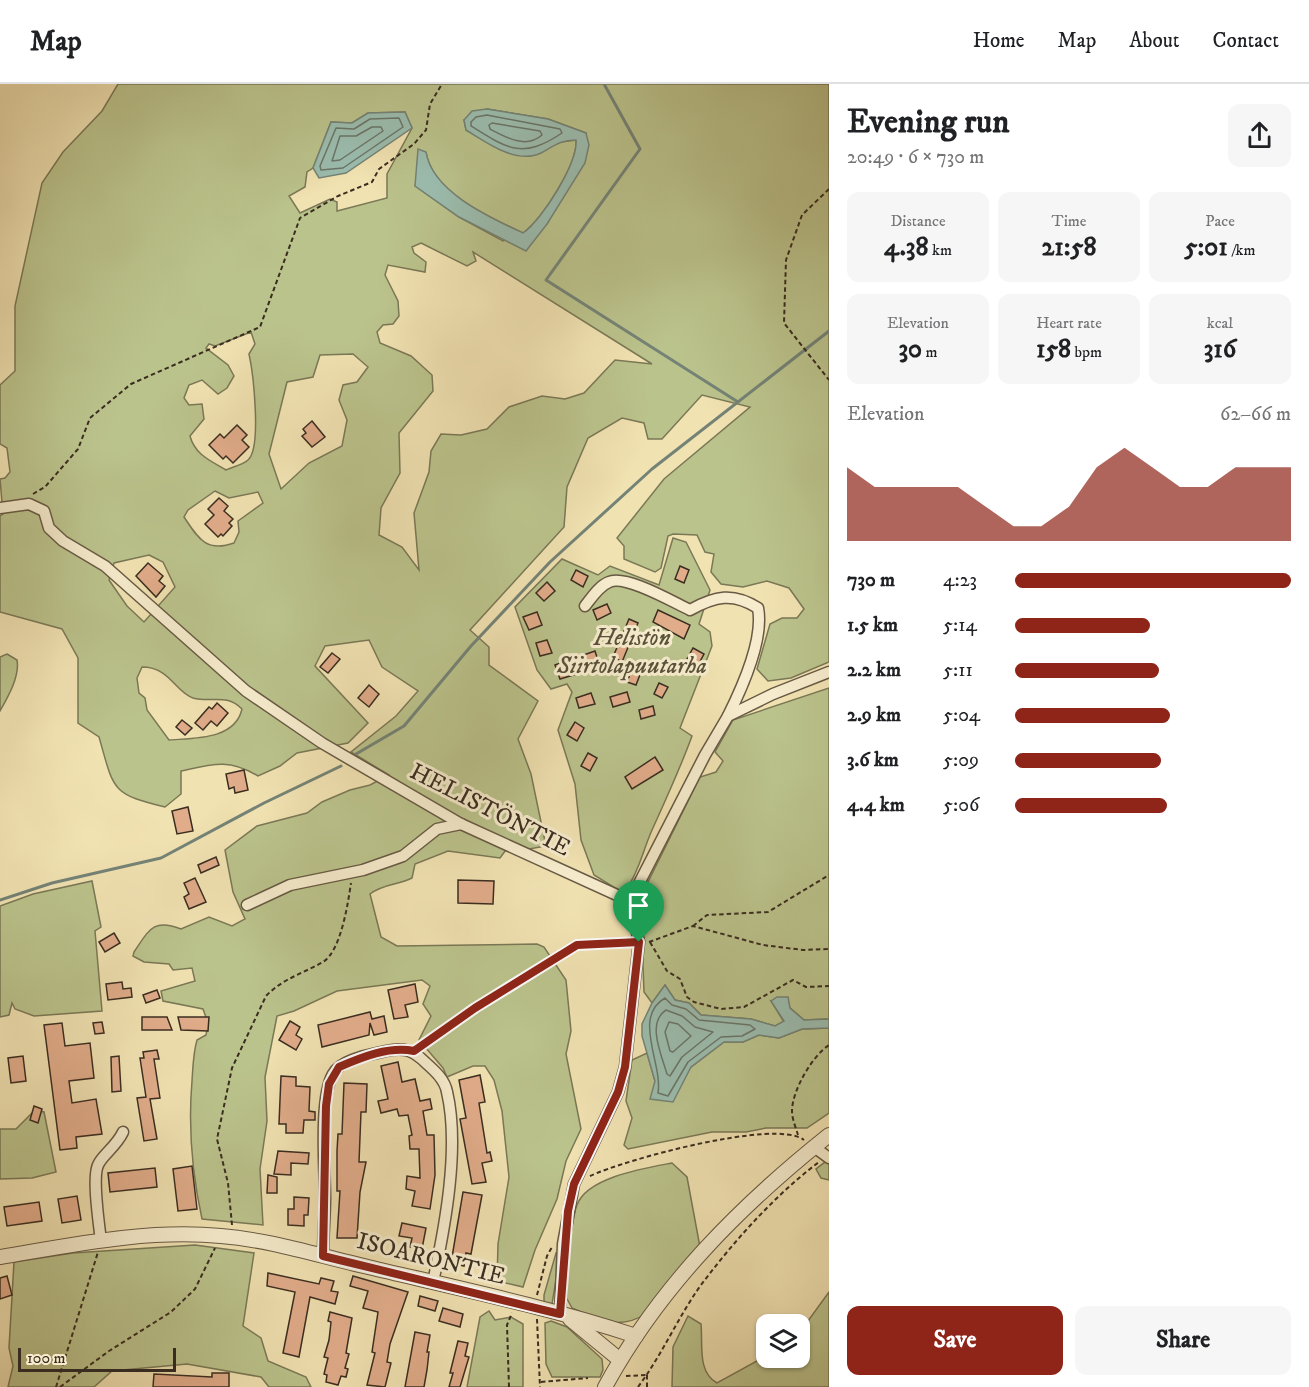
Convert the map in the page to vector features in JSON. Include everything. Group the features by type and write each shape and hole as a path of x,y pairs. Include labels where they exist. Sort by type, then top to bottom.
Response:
{"street":[{"name":"HELISTÖNTIE","path":"0,508 29,504 44,511 49,528 63,541 105,566 246,691 322,743 461,824 630,901"},
{"path":"563,1315 563,1244 574,1184 618,1092 625,1067 644,942 630,901 742,686 760,619 758,608 742,598 710,598 690,610 624,581 610,581 598,590 585,606"},
{"path":"728,716 773,694 829,672"},
{"path":"247,905 290,885 353,872 403,856 437,829 461,824"},
{"path":"323,1256 326,1106 333,1074 339,1067 354,1060 394,1050 414,1051 442,1078 447,1091 451,1167 448,1200 433,1282"},
{"path":"101,1240 98,1194 94,1177 98,1162 117,1146 123,1132"},
{"path":"605,1387 636,1336 674,1284 737,1214 777,1176 829,1135"},
{"path":"814,1147 828,1158"},
{"name":"ISOARONTIE","path":"0,1257 101,1240 227,1232 517,1303 636,1336"},
{"name":"ISOARONTIE","path":"563,1315 620,1360"}],"path":[{"path":"26,498 45,488 78,449 90,418 131,384 260,327 300,218 338,196 372,182 380,169 414,144 426,130 430,104 442,84"},
{"path":"829,189 802,214 786,260 784,323 829,380"},
{"path":"58,1387 171,1312 195,1289 227,1232 228,1183 217,1139 232,1068 266,996 275,986 326,960 344,927 353,872"},
{"path":"414,1051 475,1008 577,945 644,942 693,926 707,915 768,912 829,875"},
{"path":"693,926 763,945 802,950 829,949"},
{"path":"644,942 667,971 680,979 687,997 721,1009 744,1007 770,995 792,980 799,981 806,987 829,986"},
{"path":"798,1135 792,1111 805,1072 819,1052 829,1045"},
{"path":"574,1184 598,1173 668,1151 723,1140 785,1132 798,1135 814,1147"},
{"path":"638,1387 700,1287 728,1252 792,1184 828,1158"},
{"path":"58,1387 101,1240"},
{"path":"508,1387 507,1325 517,1303"},
{"path":"536,1308 540,1387"},
{"path":"620,1376 647,1375"},
{"path":"647,1375 647,1387"},
{"path":"540,1382 588,1378"}],"green space":[{"path":"118,84 829,84 829,662 791,678 768,681 757,669 770,624 782,618 797,618 804,609 789,588 767,581 743,587 721,584 711,572 714,554 705,552 697,535 673,534 668,536 661,568 655,572 624,559 624,546 617,538 664,479 750,407 702,395 662,439 648,439 644,423 622,418 588,438 567,487 564,527 470,630 489,647 489,665 538,701 518,739 531,774 546,846 529,849 511,843 500,858 448,851 415,864 412,878 380,888 370,894 381,937 397,946 537,944 544,947 566,980 571,1031 566,1054 581,1129 566,1161 557,1199 535,1250 523,1287 497,1281 498,1244 509,1177 502,1111 494,1080 485,1066 473,1066 447,1077 443,1068 419,1040 431,1016 423,1004 430,986 422,980 337,991 294,1011 277,1016 265,1077 267,1121 260,1169 263,1225 202,1219 196,1185 190,1116 193,1060 197,1040 206,1035 208,1023 203,1009 163,1001 161,991 195,981 192,968 173,970 169,964 144,962 133,956 134,952 148,932 158,926 172,926 181,929 209,917 232,926 245,919 233,892 225,850 257,826 307,813 322,802 350,790 370,785 389,775 351,752 396,716 418,691 382,667 369,640 325,646 315,666 368,723 348,743 297,753 280,766 258,776 248,770 220,764 181,771 181,794 165,807 134,798 117,787 108,768 99,737 78,723 78,658 62,629 0,612 0,516 3,514 0,479 5,478 10,472 7,448 0,444 0,385 15,371 15,306 42,183 63,152 102,111","holes":["487,109 548,119 586,133 547,224 503,241 459,217 415,186 426,152 439,179 451,191 495,220 523,233 549,204 565,176 575,150 576,140 501,150 466,130 464,120","405,112 412,128 387,174 387,198 337,211 337,202 330,199 300,213 289,196 305,187 307,172 313,168 331,122 352,123 368,113","421,243 467,266 476,261 473,252 652,364 615,360 584,393 565,399 542,396 509,407 487,429 461,435 441,434 431,451 429,472 414,513 419,570 402,547 379,535 381,508 400,473 399,433 433,391 432,375 411,356 380,343 377,332 383,325 393,324 399,316 398,301 385,275 388,265 425,272 426,262 414,253 412,247","251,332 255,344 249,354 255,409 255,441 248,460 226,470 204,457 192,443 190,436 204,419 202,404 189,405 184,398 189,385 202,380 218,394 227,388 234,376 228,365 206,348 209,344 215,346","353,354 368,367 357,382 343,385 339,400 347,420 342,446 309,463 281,489 269,454 287,382 313,377 320,355","215,491 229,498 258,492 263,503 238,521 239,532 234,543 224,546 204,542 184,517 188,510","149,555 163,562 175,587 144,622 127,606 109,580 114,563","142,667 151,668 166,675 181,691 193,698 230,701 242,709 238,719 222,732 201,737 169,740 147,710 145,698 139,693 137,678"]},
{"name":"Helistön Siirtolapuutarha","path":"673,538 686,542 710,590 699,624 710,632 712,646 680,728 692,736 634,876 626,890 620,891 594,875 581,840 575,784 558,730 572,692 567,684 551,689 537,670 515,607 562,559 598,575 610,566 659,585"},
{"path":"7,654 17,660 17,673 0,711 0,657"},
{"path":"829,688 829,1019 804,1020 790,1008 771,1001 784,1022 775,1026 751,1019 701,1015 689,1003 675,1000 665,985 652,1003 644,992 641,913 645,888 700,777 716,772 723,761 715,752 733,720"},
{"path":"92,881 101,927 95,931 102,1011 34,1016 15,1009 12,1003 9,1015 0,1017 0,906 33,894"},
{"path":"829,1028 829,1113 807,1128 712,1132 628,1149 624,1145 632,1118 626,1101 632,1060 647,1053 655,1081 691,1067 724,1042 743,1042 759,1035 779,1038 802,1029"},
{"path":"35,1110 44,1112 56,1172 32,1178 0,1179 0,1129 16,1129"},
{"path":"829,1159 829,1180 821,1178 816,1169"},
{"path":"672,1163 687,1177 700,1247 647,1313 637,1318 628,1322 610,1322 572,1308 566,1297 565,1288 573,1222 577,1205 583,1195 592,1187 618,1175"},
{"path":"195,1245 254,1253 243,1326 261,1338 268,1361 306,1377 311,1387 269,1387 261,1377 187,1364 112,1371 94,1387 8,1387 13,1366 9,1348 14,1262 73,1253"},
{"path":"556,1253 560,1255 552,1304 544,1302 544,1295"},
{"path":"829,1292 829,1387 672,1387 673,1347 688,1316 701,1324 704,1365 706,1372 717,1383 756,1362 756,1368 810,1368 810,1318"},
{"path":"489,1311 495,1320 511,1317 523,1324 523,1387 467,1387 480,1317"},
{"path":"551,1321 567,1327 602,1359 603,1370 600,1377 552,1377 546,1364 545,1323"}],"water":[{"path":"487,109 548,119 586,133 589,145 585,163 547,224 526,251 459,217 415,186 418,149 426,152 439,179 465,202 523,233 531,226 549,204 565,176 575,150 576,140 561,142 531,156 512,154 492,146 466,130 464,120 472,111"},
{"path":"405,112 412,128 346,173 319,178 313,168 331,122 352,123 368,113"},
{"path":"665,985 675,1000 689,1003 701,1015 751,1019 775,1026 784,1021 771,1001 777,997 788,997 790,1008 804,1020 829,1019 829,1028 802,1029 779,1038 759,1035 743,1042 724,1042 691,1067 673,1102 650,1099 655,1081 642,1036 642,1024 652,1003"}],"building":[{"path":"312,421 325,437 312,447 302,436 306,433 303,429"},
{"path":"237,425 247,435 242,440 249,447 233,463 226,456 223,459 209,445 220,434 224,438"},
{"path":"219,498 228,506 224,511 233,519 229,523 232,526 223,536 221,534 218,537 205,524 214,515 208,509"},
{"path":"148,563 163,576 159,581 165,586 156,597 136,576"},
{"path":"680,566 689,570 684,583 675,579"},
{"path":"576,570 588,576 583,587 571,580"},
{"path":"547,582 555,591 544,601 536,593"},
{"path":"607,604 611,613 597,620 593,610"},
{"path":"658,610 690,625 684,639 653,622"},
{"path":"537,612 542,625 529,630 523,617"},
{"path":"629,619 638,623 622,662 613,657"},
{"path":"547,640 552,653 540,656 536,643"},
{"path":"693,648 704,654 698,665 687,659"},
{"path":"595,651 600,667 560,679 555,665"},
{"path":"332,653 340,659 328,673 320,667"},
{"path":"632,669 641,672 636,685 627,682"},
{"path":"659,683 668,687 662,698 654,694"},
{"path":"369,685 379,694 369,707 358,698"},
{"path":"627,692 630,702 613,707 610,697"},
{"path":"591,693 595,704 579,708 576,698"},
{"path":"217,703 228,713 217,726 211,721 203,730 195,723 209,707 212,709"},
{"path":"653,706 655,715 641,719 639,710"},
{"path":"182,720 192,728 185,735 176,727"},
{"path":"575,722 584,728 577,741 567,735"},
{"path":"588,753 597,758 590,771 581,766"},
{"path":"655,757 663,770 632,789 625,777"},
{"path":"244,770 248,790 235,793 234,787 229,789 226,774"},
{"path":"188,807 193,831 177,834 172,811"},
{"path":"216,857 219,865 201,873 198,865"},
{"path":"195,878 206,902 189,909 184,897 189,894 184,883"},
{"path":"458,880 494,881 493,904 458,903"},
{"path":"114,933 120,943 105,952 99,942"},
{"path":"122,982 123,989 131,988 132,997 108,1000 106,984"},
{"path":"415,984 418,1002 405,1005 408,1017 394,1019 388,990"},
{"path":"157,990 160,998 146,1003 143,995"},
{"path":"370,1012 372,1019 384,1016 387,1032 374,1035 370,1023 369,1035 322,1047 318,1025"},
{"path":"142,1017 167,1017 172,1030 142,1030"},
{"path":"178,1017 209,1017 208,1031 181,1030"},
{"path":"290,1021 300,1027 296,1035 302,1039 296,1050 279,1040"},
{"path":"102,1022 104,1033 95,1034 93,1023"},
{"path":"62,1023 65,1046 90,1043 94,1078 69,1081 72,1103 96,1099 102,1134 76,1137 77,1148 60,1150 44,1025"},
{"path":"157,1050 159,1059 154,1059 160,1098 150,1099 157,1139 144,1141 137,1098 146,1097 140,1058 144,1058 143,1052"},
{"path":"23,1056 26,1081 11,1083 8,1058"},
{"path":"119,1056 121,1091 112,1092 111,1057"},
{"path":"398,1062 402,1082 415,1079 420,1101 430,1099 432,1109 423,1111 427,1135 434,1135 435,1175 430,1209 412,1206 415,1191 406,1189 407,1176 420,1178 419,1149 410,1149 409,1136 412,1135 408,1115 399,1116 397,1109 381,1113 378,1101 388,1099 381,1066"},
{"path":"480,1075 485,1102 479,1103 487,1153 490,1152 492,1161 482,1163 486,1182 472,1184 460,1119 466,1118 459,1080"},
{"path":"281,1076 296,1077 296,1086 310,1087 309,1111 315,1112 315,1120 304,1120 303,1133 286,1133 286,1124 279,1124"},
{"path":"344,1083 367,1084 366,1112 361,1112 359,1162 366,1162 360,1192 357,1238 337,1238 340,1191 337,1191 337,1151 338,1134 342,1134"},
{"path":"34,1106 42,1109 38,1123 30,1120"},
{"path":"278,1151 309,1153 308,1164 291,1163 291,1175 274,1174"},
{"path":"192,1166 197,1209 178,1211 173,1169"},
{"path":"155,1168 157,1187 110,1192 108,1173"},
{"path":"268,1175 277,1177 277,1193 267,1193"},
{"path":"463,1192 482,1195 471,1254 466,1253 464,1266 451,1263"},
{"path":"77,1196 81,1220 62,1223 58,1199"},
{"path":"294,1197 309,1198 308,1215 304,1215 304,1226 288,1225 288,1209 294,1209"},
{"path":"39,1202 42,1221 7,1226 4,1207"},
{"path":"402,1223 426,1228 422,1249 410,1247 412,1238 399,1236"},
{"path":"268,1273 319,1284 321,1278 334,1281 331,1291 338,1292 335,1304 310,1297 299,1357 283,1353 295,1292 267,1286"},
{"path":"7,1276 12,1295 0,1299 0,1278"},
{"path":"353,1276 408,1292 390,1344 387,1362 391,1363 385,1387 367,1385 375,1353 372,1352 378,1312 363,1308 368,1291 350,1286"},
{"path":"420,1296 438,1301 435,1311 418,1306"},
{"path":"443,1308 463,1314 460,1327 439,1321"},
{"path":"330,1312 352,1318 346,1353 349,1354 345,1368 348,1369 346,1377 341,1376 338,1385 326,1382 327,1375 324,1374 328,1358 324,1357 329,1340"},
{"path":"415,1332 430,1335 424,1387 405,1387"},
{"path":"458,1341 468,1343 465,1356 469,1357 460,1387 449,1387 453,1373 450,1373"},
{"path":"212,1373 229,1373 229,1387 153,1387 154,1374 212,1377"}],"waterway":[{"path":"604,84 640,149 546,280 738,402"},
{"path":"356,754 404,726 471,646 550,562 652,469 829,331"},
{"path":"0,900 52,883 161,858 264,803 341,766"}],"route":[{"path":"639,942 625,1067 618,1092 574,1184 568,1211 563,1244 560,1314 323,1256 326,1106 329,1084 339,1067 386,1051 402,1048 414,1051 475,1008 577,945 639,942"}]}
